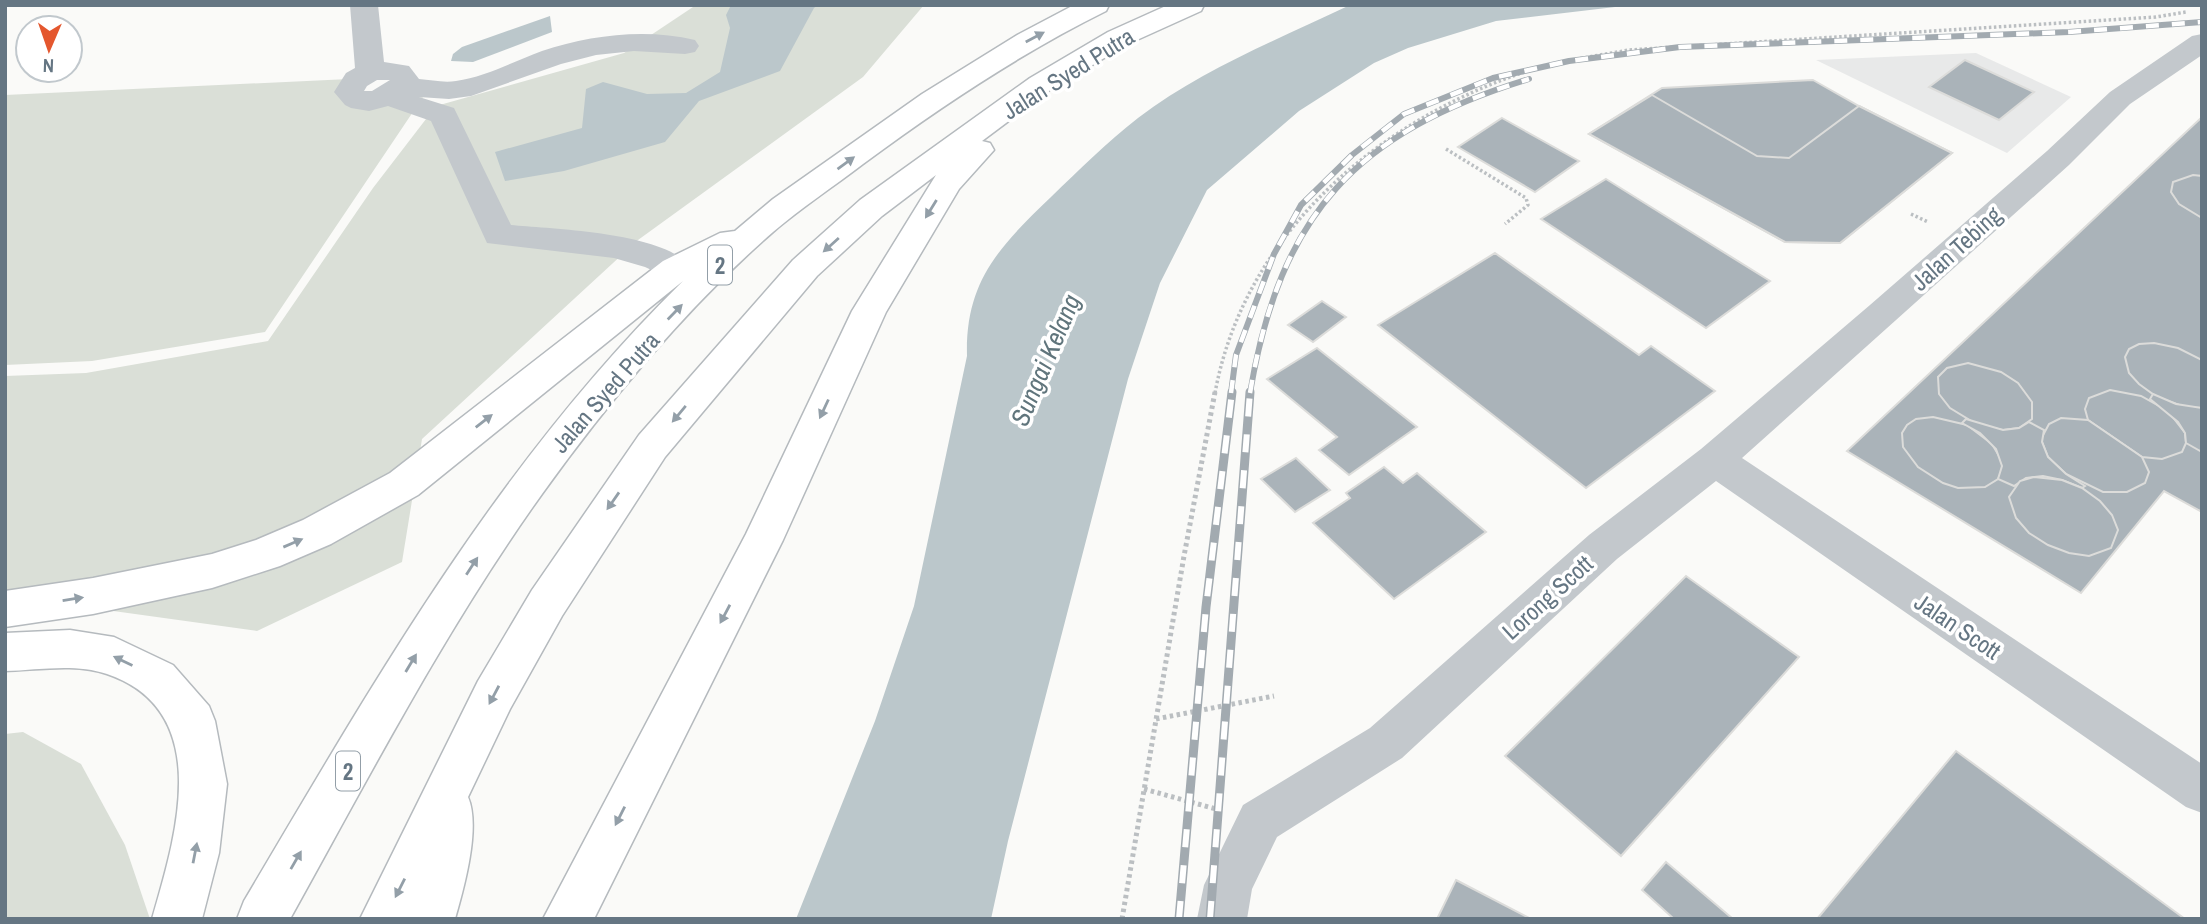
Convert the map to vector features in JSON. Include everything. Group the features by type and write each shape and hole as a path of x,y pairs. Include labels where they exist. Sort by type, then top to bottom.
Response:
{"main road":[{"name":"Jalan Syed Putra","path":"262,919 435,623 500,522 578,418 652,335 755,230 965,78 1021,44 1096,5"},
{"name":"Jalan Syed Putra","path":"385,919 494,695 547,603 607,510 652,446 805,268 871,208 1040,84 1118,38 1191,5"},
{"path":"568,919 764,540 869,311 947,183 1040,84"},
{"path":"5,609 93,596 212,571 266,554 317,532 404,484 675,269 755,230"},
{"path":"5,652 70,649 114,656 158,679 193,721 204,784 195,853 177,919"},
{"path":"438,908 453,783"}],"street":[{"path":"364,5 370,54 386,86 443,115 499,235 637,250 659,258 675,269"},
{"path":"386,86 456,90 581,49 664,42 685,46"},
{"name":"Jalan Tebing","path":"1715,460 2059,158 2120,98 2202,42"},
{"name":"Lorong Scott","path":"1260,821 1386,743 1603,547 1715,460"},
{"name":"Jalan Scott","path":"1715,460 2202,791"},
{"path":"1222,919 1228,885 1260,821"}],"path":[{"path":"1122,919 1202,455 1226,343 1251,283 1282,237 1358,160 1436,111 1508,77 1560,62 1629,50 2156,17 2190,11"},
{"path":"1446,149 1526,198 1528,205 1505,224"},
{"path":"1911,214 1928,222"},
{"path":"1156,719 1274,696"},
{"path":"1144,789 1260,821"}],"shaded area":[{"path":"696,5 924,5 863,77 638,240 422,439 402,562 257,631 5,596 5,376 86,373 268,341 373,188 436,106 624,53"},
{"path":"1976,53 2071,97 2007,153 1816,60"},
{"path":"349,79 363,105 423,97 265,332 92,361 5,365 5,95"},
{"path":"23,732 81,764 125,845 150,919 5,919 5,734"}],"water":[{"path":"731,5 818,5 780,71 699,101 665,142 564,171 505,181 495,152 582,128 586,89 603,82 647,94 686,93 720,72 730,28 726,15"},
{"name":"Sungai Kelang","path":"1350,5 1632,5 1496,21 1408,48 1374,63 1299,111 1207,190 1160,283 1128,379 1008,841 991,919 796,919 875,721 914,606 967,356 972,306 989,267 1001,249 1033,215 1093,156 1138,118 1214,70"},
{"path":"550,16 552,32 473,62 451,61 453,54 462,47"}],"building":[{"path":"1965,60 2034,92 1999,120 1929,87"},
{"path":"1813,80 1952,153 1840,243 1785,242 1589,134 1662,88"},
{"path":"1652,95 1757,156 1789,158 1859,106 1952,153 1840,243 1785,242 1589,134"},
{"path":"2202,117 2202,512 2164,491 2081,593 1847,451"},
{"path":"1502,118 1579,161 1535,192 1458,147"},
{"path":"2193,175 2202,176 2202,218 2179,204 2171,192 2173,182"},
{"path":"1606,179 1770,281 1706,328 1541,219"},
{"path":"1495,253 1639,355 1651,346 1715,391 1586,488 1378,325"},
{"path":"1322,301 1346,317 1313,342 1288,325"},
{"path":"2154,343 2178,348 2202,360 2202,408 2185,407 2157,397 2129,373 2125,357 2129,349 2139,344"},
{"path":"1317,348 1417,427 1349,475 1319,450 1337,437 1267,379"},
{"path":"1968,363 2001,372 2018,383 2032,402 2032,419 2019,428 2003,430 1978,425 1950,408 1939,394 1938,377 1947,368"},
{"path":"2110,390 2141,396 2168,411 2185,433 2186,443 2182,452 2162,459 2142,457 2088,420 2085,409 2089,398"},
{"path":"2153,394 2176,404 2202,408 2202,452 2186,443 2185,433 2178,422 2150,399"},
{"path":"1933,417 1967,425 1992,444 2002,461 2002,472 1998,479 1985,487 1958,488 1943,483 1918,467 1903,447 1902,433 1907,425 1916,419"},
{"path":"2061,418 2088,420 2142,457 2149,472 2145,483 2127,492 2103,492 2066,474 2048,457 2041,439 2049,424"},
{"path":"1966,419 2003,430 2019,428 2029,422 2044,430 2042,442 2048,457 2066,474 2085,486 2082,488 2043,476 2026,478 2014,486 1998,479 2002,466 1996,449 1980,433 1962,423"},
{"path":"1296,458 1330,490 1295,512 1261,479"},
{"path":"1384,467 1403,483 1417,473 1486,532 1394,599 1313,523 1350,498 1346,493"},
{"path":"2034,477 2062,480 2082,488 2100,501 2112,515 2118,530 2111,548 2089,556 2069,553 2048,545 2029,533 2016,518 2009,497 2020,481"},
{"path":"1686,576 1799,657 1621,856 1505,756"},
{"path":"1956,751 2185,919 1817,919"},
{"path":"1666,862 1733,919 1674,919 1642,890"},
{"path":"1456,880 1531,919 1437,919"}],"railway":[{"path":"1231,393 1236,355 1274,254 1301,205 1352,155 1404,114 1493,78 1569,61 1680,47 2069,32 2202,22"},
{"path":"1250,393 1264,330 1282,276 1306,229 1336,189 1373,154 1417,125 1469,100 1529,79"},
{"path":"1179,919 1206,607 1232,392"},
{"path":"1210,919 1250,392"}]}
